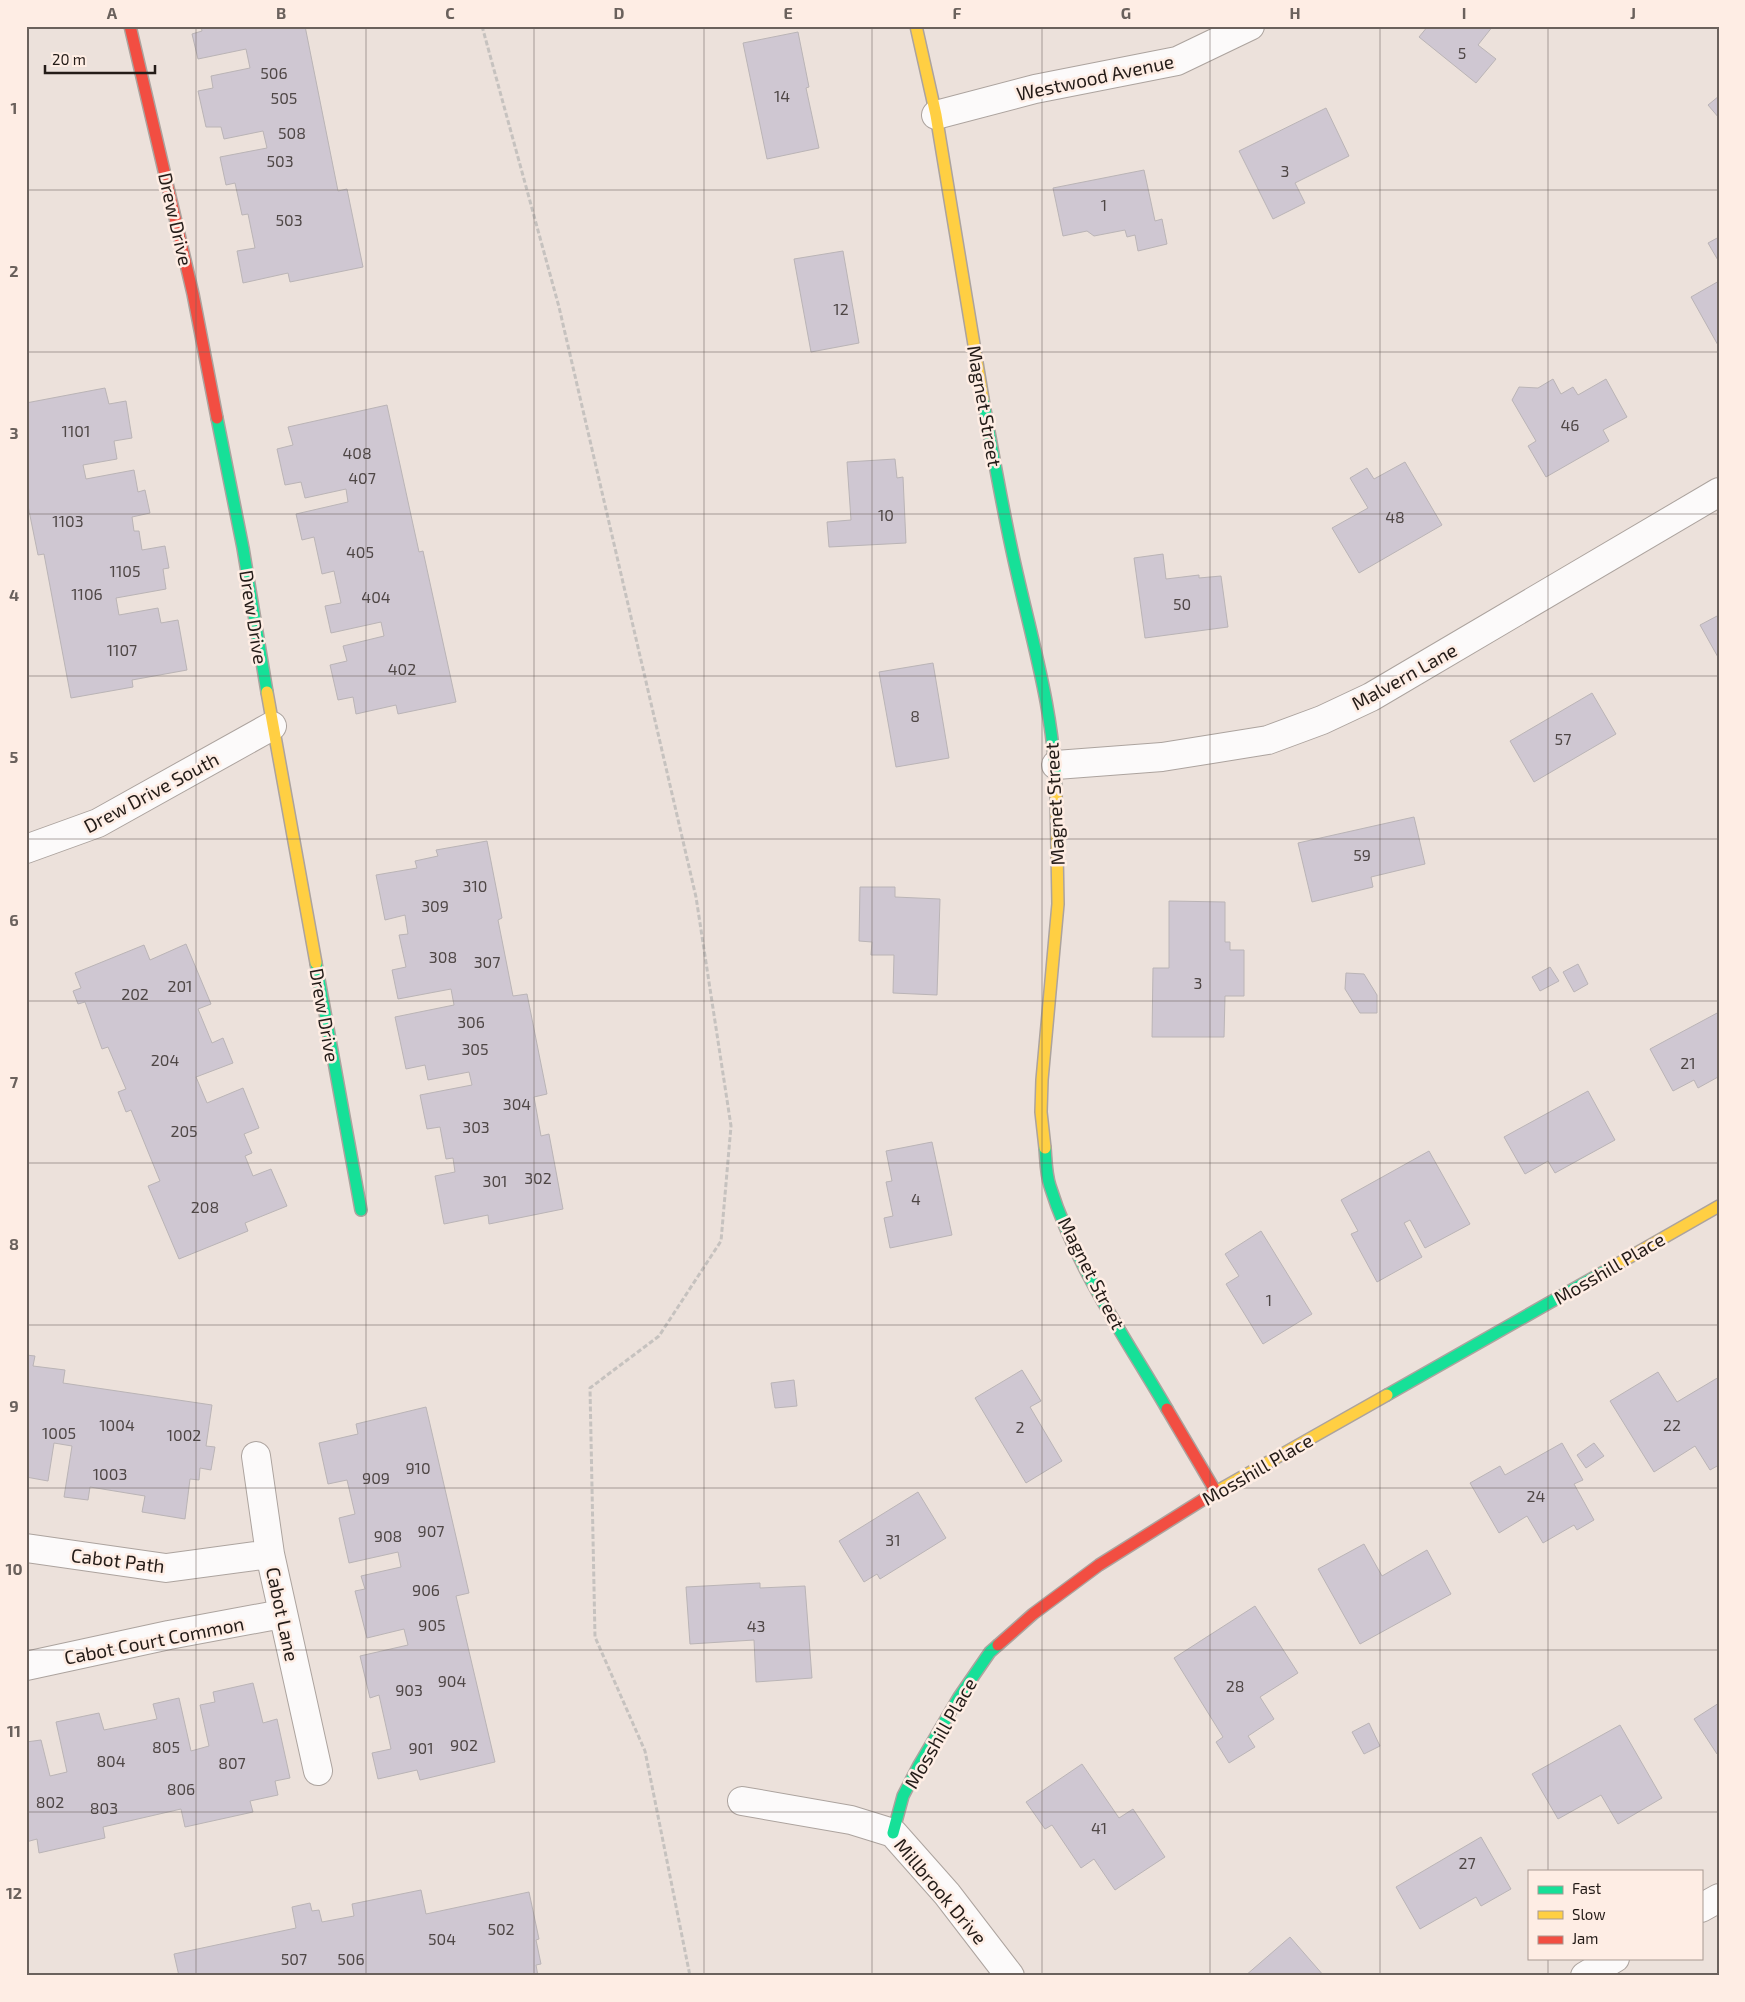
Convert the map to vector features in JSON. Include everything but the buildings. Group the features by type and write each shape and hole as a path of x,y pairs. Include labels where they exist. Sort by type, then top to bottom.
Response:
{"street":[{"name":"Drew Drive","path":"130,26 195,303 243,548 272,726 361,1210"},
{"name":"Magnet Street","path":"916,26 936,115 978,375 1014,560 1042,674 1056,765 1058,904 1042,1080 1042,1112 1049,1184 1073,1244 1099,1294 1216,1492"},
{"name":"Westwood Avenue","path":"936,115 1035,89 1177,61 1250,26"},
{"name":"Malvern Lane","path":"1056,765 1162,757 1268,740 1322,720 1370,697 1719,492"},
{"name":"Drew Drive South","path":"26,849 98,823 272,726"},
{"name":"Mosshill Place","path":"893,1833 903,1796 959,1697 990,1652 1033,1614 1099,1565 1153,1534 1216,1492 1719,1206"},
{"name":"Cabot Lane","path":"256,1456 270,1554 318,1771"},
{"name":"Cabot Path","path":"26,1548 166,1568 270,1554"},
{"name":"Cabot Court Common","path":"26,1666 169,1635 282,1614"},
{"name":"Millbrook Drive","path":"742,1802 851,1820 893,1833 947,1894 1010,1976"},
{"path":"1702,1907 1719,1898"},
{"path":"1585,1976 1612,1960"}],"path":[{"path":"482,26 559,307 696,897 731,1126 721,1241 659,1336 590,1388 595,1637 645,1751 690,1976"}],"traffic: fast":[{"path":"983,399 1010,540 1047,705 1055,764 1056,794"},
{"path":"217,418 243,548 267,692"},
{"path":"316,963 361,1210"},
{"path":"1045,1148 1050,1186 1060,1216 1073,1244 1102,1300 1167,1409"},
{"path":"1387,1395 1614,1266"},
{"path":"893,1833 903,1796 919,1765 959,1697 990,1652 998,1645"}],"traffic: slow":[{"path":"916,26 936,115 983,399"},
{"path":"267,692 316,963"},
{"path":"1045,1148 1041,1112 1042,1080 1058,904 1056,794"},
{"path":"1614,1266 1719,1206"},
{"path":"1212,1494 1387,1395"}],"traffic: jam":[{"path":"130,26 193,294 217,418"},
{"path":"1167,1409 1216,1492"},
{"path":"998,1645 1033,1614 1099,1565 1212,1494"}]}
